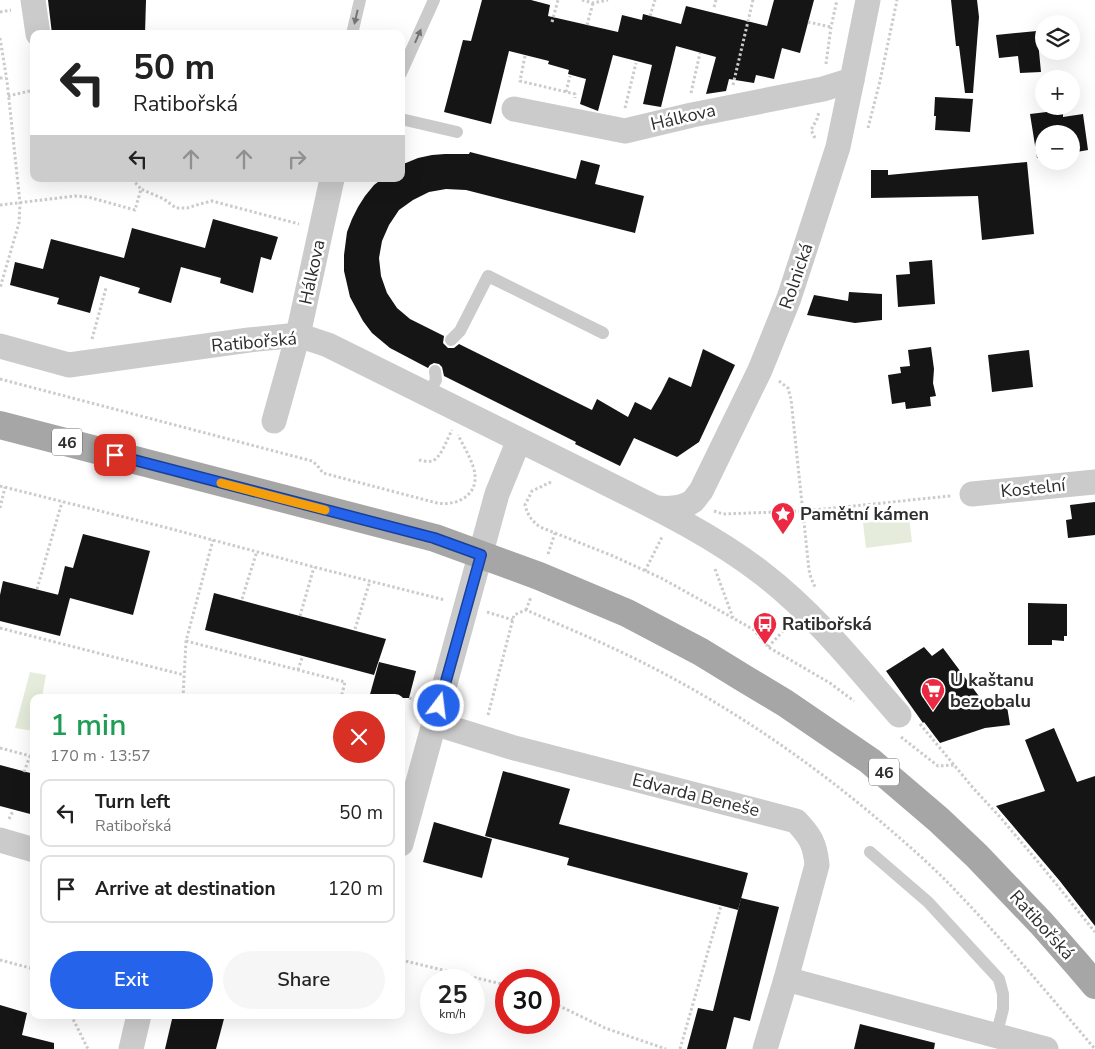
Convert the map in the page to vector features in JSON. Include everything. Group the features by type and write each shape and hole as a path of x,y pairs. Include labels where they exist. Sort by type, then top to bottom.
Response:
{"main road":[{"name":"Ratibořská","path":"0,425 434,538 539,576 636,618 701,652 870,760 940,820 977,856 1042,924 1095,985"}],"street":[{"path":"33,0 37,30"},
{"name":"Rolnická","path":"692,502 701,491 760,370 789,298 838,147 868,0"},
{"name":"Hálkova","path":"514,109 625,131 692,114 823,89 852,80"},
{"name":"Hálkova","path":"274,421 298,335 331,182"},
{"name":"Ratibořská","path":"0,346 69,366 249,340 298,335 436,381 519,440 661,519 710,538 763,573 793,598 811,601 832,637 904,723"},
{"path":"405,829 497,494 519,440"},
{"name":"Kostelní","path":"972,494 1095,482"},
{"path":"661,519 670,509 692,502"},
{"name":"Edvarda Beneše","path":"434,723 511,748 796,820 809,835 815,850 817,865 765,1049"},
{"path":"0,840 30,849"},
{"path":"786,979 1046,1049"},
{"path":"131,1049 138,1019"}],"lane":[{"path":"353,30 360,0"},
{"path":"405,63 434,0"},
{"path":"405,120 458,132"},
{"path":"457,338 488,276 603,333"},
{"path":"870,852 928,902 998,979 1003,994 1003,1009 996,1036"}],"path":[{"path":"552,22 558,0"},
{"path":"582,0 593,3 608,0"},
{"path":"650,16 655,0"},
{"path":"714,7 716,0"},
{"path":"732,93 753,0"},
{"path":"826,67 831,27 837,0"},
{"path":"587,25 593,3"},
{"path":"808,22 831,27"},
{"path":"0,38 20,204 19,223 0,288"},
{"path":"691,95 700,53"},
{"path":"525,56 520,81 575,94 574,102"},
{"path":"623,116 636,63"},
{"path":"566,92 570,76"},
{"path":"0,78 6,78"},
{"path":"8,96 30,91"},
{"path":"812,130 815,138 814,143"},
{"path":"135,182 141,188 164,199 176,208 187,208 212,201 300,224"},
{"path":"0,205 75,196 88,197 134,210 141,188"},
{"path":"101,340 91,341 106,288"},
{"path":"0,379 312,461 323,473 437,504 452,504 464,498 471,491 476,477 454,426 440,454 436,458 428,462 419,460"},
{"path":"768,647 811,601 811,578 791,399 788,388 779,381"},
{"path":"552,481 532,491 525,506 532,522 661,578 733,618 754,630 768,647 830,683 860,706"},
{"path":"0,486 450,602"},
{"path":"0,508 5,487"},
{"path":"692,502 723,514 803,511 972,494"},
{"path":"37,590 62,502"},
{"path":"646,571 661,519"},
{"path":"183,694 186,641 213,540"},
{"path":"242,600 256,551"},
{"path":"712,562 733,618"},
{"path":"300,616 314,567"},
{"path":"356,629 370,581"},
{"path":"482,738 514,615 526,610 617,650 716,703 773,739 876,817 954,889 1095,1049"},
{"path":"0,628 184,676"},
{"path":"186,641 345,682 342,694"},
{"path":"298,670 302,658"},
{"path":"904,723 938,766 954,764"},
{"path":"904,723 954,764 1095,932"},
{"path":"0,748 30,756"},
{"path":"24,772 30,760"},
{"path":"680,1049 721,906"},
{"path":"0,960 30,968"},
{"path":"405,961 495,982"},
{"path":"560,1006 605,1028 666,1049"},
{"path":"73,1019 88,1049"}],"green space":[{"path":"909,518 912,542 866,548 863,523"},
{"path":"30,672 46,675 43,694 30,694 30,730 15,728"}],"building":[{"path":"48,0 146,0 145,30 52,30"},
{"path":"482,0 531,0 550,5 548,16 618,32 622,15 642,20 643,14 681,24 686,6 767,26 774,0 814,0 800,53 782,48 774,79 756,75 754,83 729,79 726,91 706,94 716,57 676,46 661,107 643,104 652,65 613,55 598,111 580,104 586,79 568,74 569,70 548,64 549,61 509,51 491,124 444,112 463,40 471,41"},
{"path":"951,0 977,0 979,17 973,93 965,93 959,46 956,46"},
{"path":"1035,31 1035,60 1040,60 1041,70 1020,73 1018,56 999,58 996,35"},
{"path":"935,97 973,99 970,132 935,130"},
{"path":"1030,114 1063,115 1063,117 1083,114 1088,150 1080,151 1080,125 1035,125 1035,145"},
{"path":"470,152 576,179 581,160 600,165 595,184 644,196 635,233 466,190 446,189 429,192 399,210 389,225 382,241 379,258 381,276 387,293 397,308 410,319 444,336 443,343 448,348 454,348 459,344 592,410 597,399 628,417 635,402 651,410 669,377 691,387 703,349 735,365 699,442 677,457 634,438 620,466 444,376 442,367 439,364 434,363 428,368 390,348 372,333 350,297 344,271 347,232 358,207 378,182 405,182 405,163 432,155 469,154"},
{"path":"1027,162 1034,234 982,240 978,196 871,198 871,170 888,170 888,175"},
{"path":"213,219 278,237 271,260 261,257 253,293 220,283 221,278 181,267 171,303 138,293 140,288 100,276 90,313 57,304 59,298 10,285 15,262 43,269 51,239 124,258 132,228 205,248"},
{"path":"932,260 935,304 898,307 896,275 910,274 909,262"},
{"path":"849,292 882,294 882,320 855,323 807,315 814,295 848,301"},
{"path":"931,347 934,369 933,383 936,396 930,397 931,406 906,409 905,402 892,404 888,375 901,373 900,367 910,366 908,350"},
{"path":"1029,350 1033,387 992,392 988,355"},
{"path":"1095,502 1095,535 1068,538 1066,520 1072,519 1070,505"},
{"path":"83,534 150,551 133,615 70,598 60,636 0,621 0,595 3,581 58,595 65,566 73,568"},
{"path":"214,593 386,639 374,675 205,630"},
{"path":"1028,603 1067,604 1067,636 1064,636 1064,641 1052,640 1052,645 1028,645"},
{"path":"924,647 932,656 943,648 984,703 1006,700 1010,725 985,728 940,743 923,723 886,671"},
{"path":"379,662 416,671 409,698 405,698 405,694 370,694"},
{"path":"1054,728 1077,782 1095,776 1095,926 1059,880 996,806 1045,791 1025,740"},
{"path":"0,765 30,773 30,814 0,806"},
{"path":"503,771 570,789 559,824 748,873 738,910 567,865 569,858 485,836"},
{"path":"434,822 492,839 482,878 423,862"},
{"path":"741,898 779,907 750,1021 734,1017 726,1049 687,1049 698,1008 713,1011"},
{"path":"0,1005 27,1013 22,1035 54,1043 54,1049 0,1049"},
{"path":"172,1019 224,1019 216,1049 165,1049"},
{"path":"860,1024 935,1043 934,1049 854,1049"}],"slow traffic":[{"path":"221,483 325,510"}],"place":[{"name":"Pamětní kámen","path":"783,535"},
{"name":"Ratibořská","path":"765,645"},
{"name":"U kaštanu bez obalu","path":"933,711"}],"route":[{"path":"115,455 434,538 481,555 439,706"}]}
